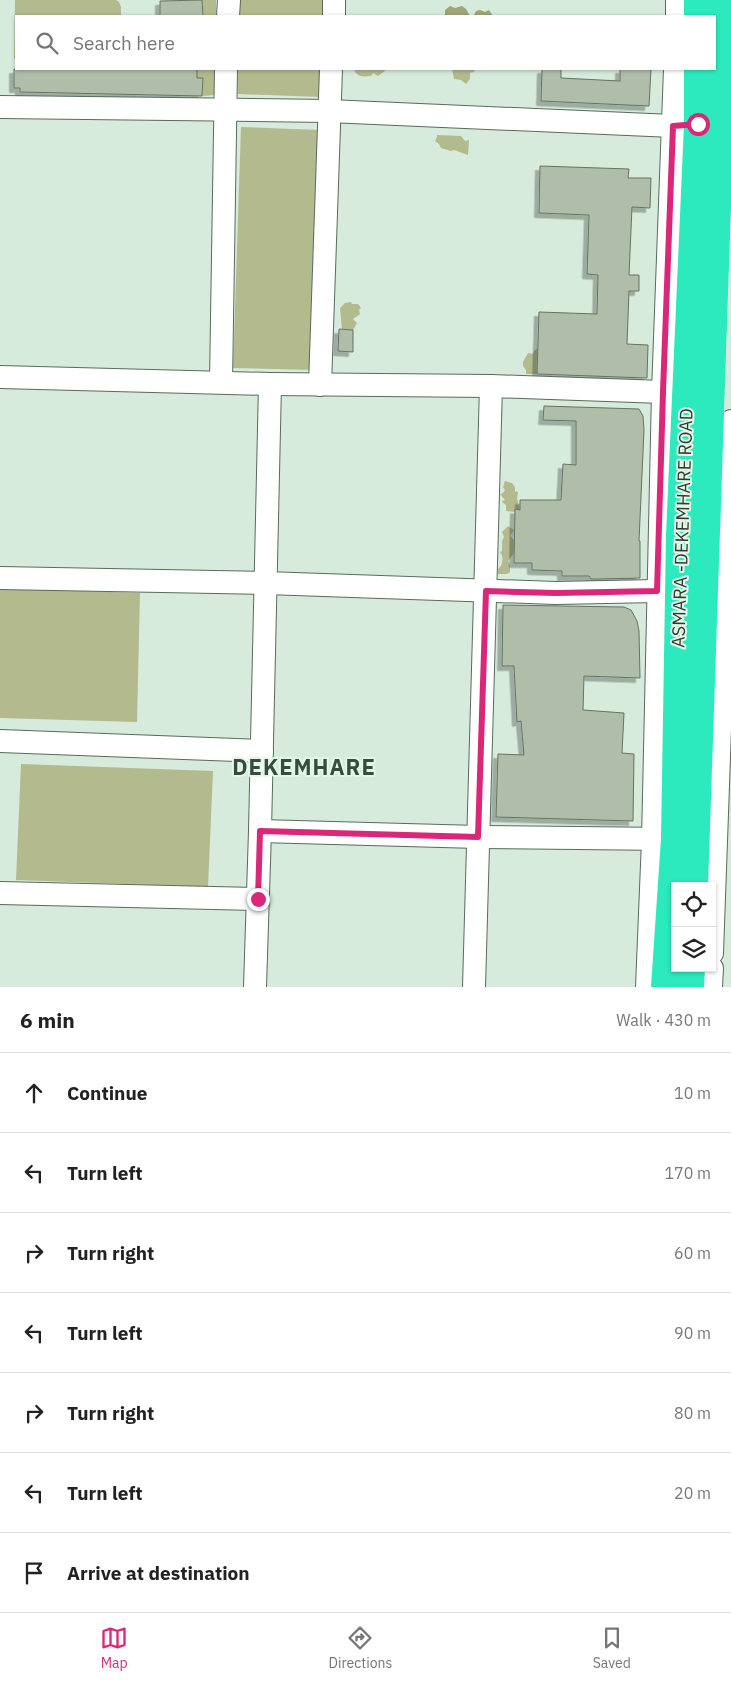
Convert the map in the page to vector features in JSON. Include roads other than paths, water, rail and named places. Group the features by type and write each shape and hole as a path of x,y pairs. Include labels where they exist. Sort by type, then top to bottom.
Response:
{"highway":[{"path":"698,0 698,15"},
{"name":"ASMARA -DEKEMHARE ROAD","path":"716,53 724,0"},
{"name":"ASMARA -DEKEMHARE ROAD","path":"694,882 694,841 717,530 705,125 698,70"},
{"name":"ASMARA -DEKEMHARE ROAD","path":"665,987 694,841 669,534 705,125 713,70"},
{"path":"690,987 691,972"}],"street":[{"path":"228,15 229,0"},
{"path":"334,0 334,15"},
{"path":"677,0 677,15"},
{"path":"221,382 226,70"},
{"path":"320,385 331,70"},
{"path":"676,70 705,125 663,392 669,534 657,591 708,927"},
{"path":"0,107 329,111 705,125"},
{"path":"0,377 320,385 491,386 663,392"},
{"path":"254,987 260,831 270,384"},
{"path":"474,987 491,386"},
{"path":"717,530 731,421"},
{"path":"0,578 266,583 556,593 657,591"},
{"path":"0,741 262,751"},
{"path":"260,831 694,841"},
{"path":"647,987 694,841"},
{"path":"0,893 258,899"},
{"path":"711,987 712,972"}],"district":[{"name":"DEKEMHARE","path":"304,766"}]}
